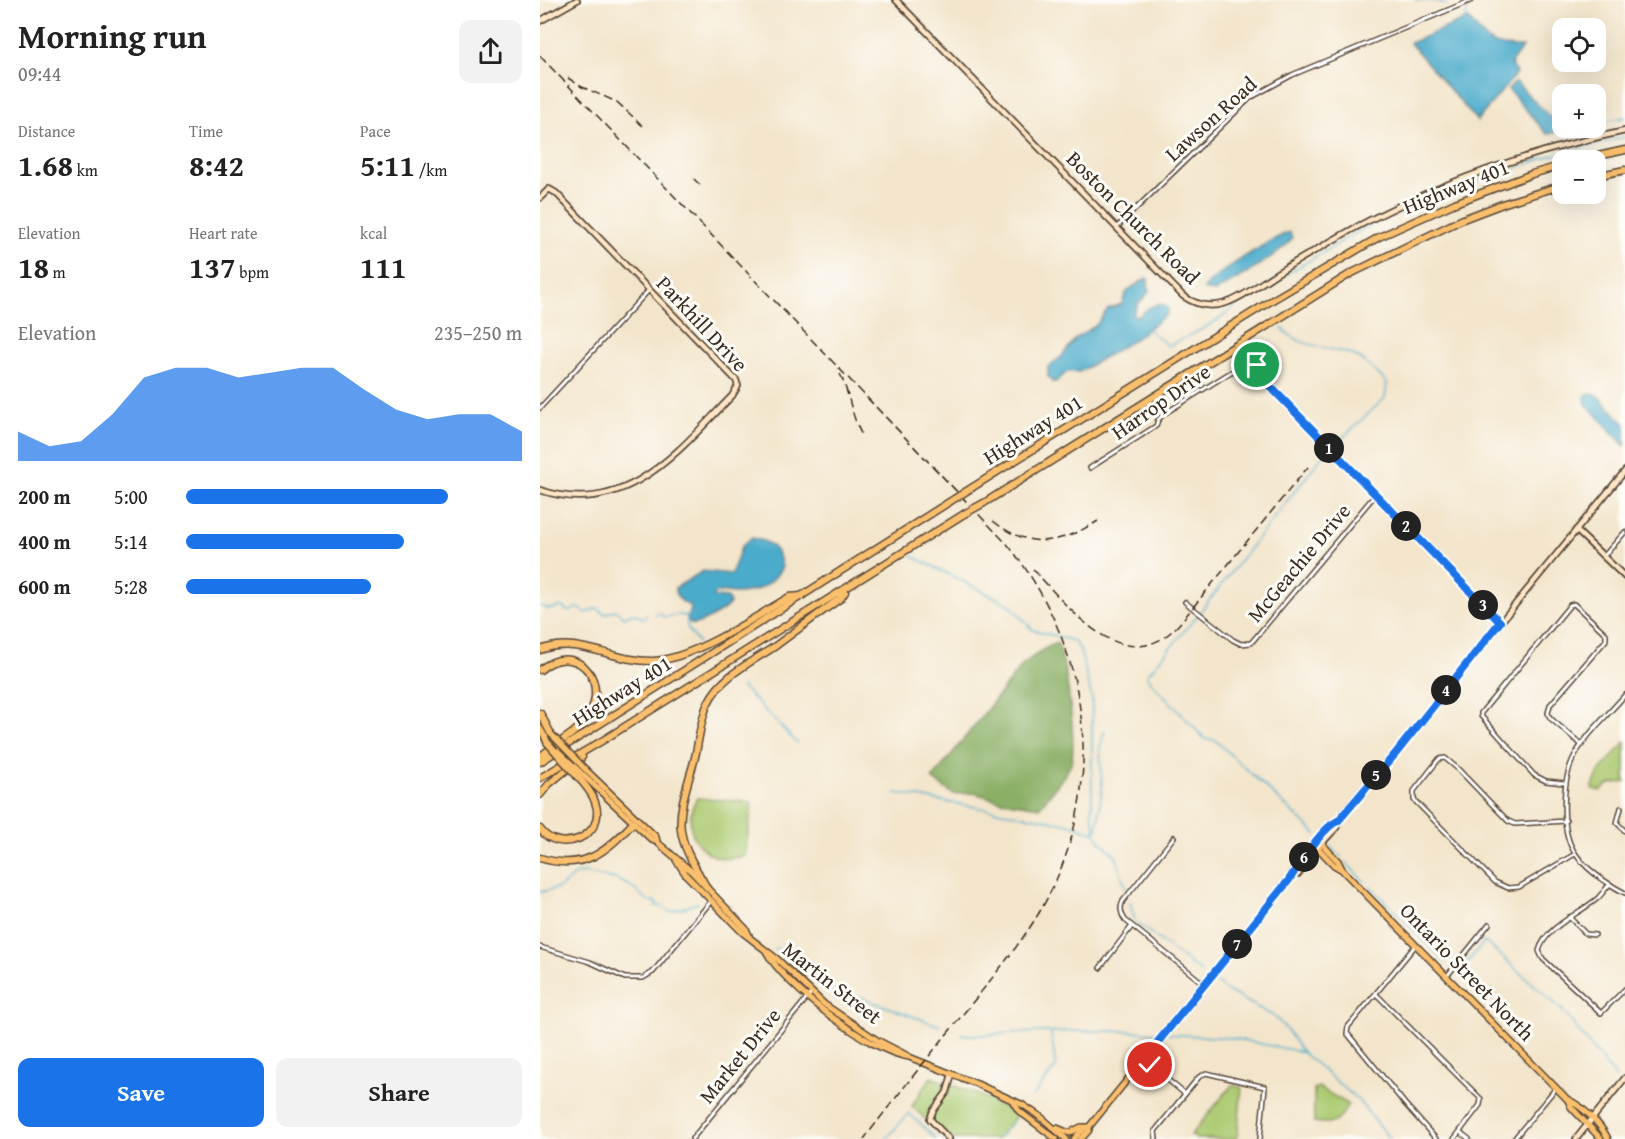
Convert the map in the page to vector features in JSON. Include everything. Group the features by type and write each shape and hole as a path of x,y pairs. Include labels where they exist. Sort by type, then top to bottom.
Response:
{"highway":[{"path":"1606,154 1625,150"},
{"name":"Highway 401","path":"540,762 1274,299 1380,237 1455,203 1552,168"},
{"path":"1606,174 1625,170"},
{"name":"Highway 401","path":"540,778 847,589 1334,282 1387,254 1463,219 1552,188"},
{"path":"706,886 684,847 680,820 681,808 709,702 725,681 841,598 847,589"},
{"path":"540,650 553,646 574,645 638,660 664,660 697,649 789,597 802,596"},
{"path":"540,670 553,661 570,660 578,663 591,675 596,685 596,695 588,717 581,726 540,757"},
{"path":"540,713 551,734"},
{"path":"540,829 550,840 566,842 584,837 594,827 597,820 596,803 581,773 544,737"},
{"path":"540,795 560,774 605,740"},
{"path":"540,858 562,862 593,857 610,847 633,823"}],"main road":[{"name":"Martin Street","path":"541,729 551,734 581,773 633,823 706,886 713,899"},
{"path":"541,729 544,737"},
{"name":"Martin Street","path":"581,773 656,837 657,842"},
{"path":"1074,1139 1144,1060 1293,874 1298,874 1318,844"},
{"name":"Ontario Street North","path":"1318,844 1338,861 1341,868 1568,1100 1571,1107 1608,1139"},
{"name":"Martin Street","path":"676,860 686,875 746,929 749,936 767,953 773,964 862,1036 899,1055 952,1074 1023,1105 1066,1139"},
{"name":"Martin Street","path":"1012,1101 1019,1111 1056,1139"},
{"name":"Ontario Street North","path":"1590,1122 1601,1139"},
{"path":"1050,1125 1070,1133 1087,1127"},
{"path":"1081,1139 1089,1130 1087,1127"}],"street":[{"path":"540,21 577,0"},
{"name":"Boston Church Road","path":"896,0 1183,296 1201,305 1217,305 1235,300 1358,226 1415,198 1555,147 1625,130"},
{"name":"Lawson Road","path":"1117,227 1243,105 1260,92 1292,75 1472,0"},
{"name":"Parkhill Drive","path":"540,198 549,189 564,201 736,381 737,389 673,455 628,486 612,494 588,497 540,490"},
{"path":"540,408 649,290"},
{"name":"Harrop Drive","path":"1090,468 1156,426 1164,414 1231,372 1257,365 1262,378 1500,622"},
{"path":"1318,844 1332,823 1338,821 1396,753 1500,622 1625,471"},
{"name":"McGeachie Drive","path":"1185,602 1233,640 1241,644 1251,643 1375,495"},
{"path":"1576,530 1625,577"},
{"path":"1604,556 1625,532"},
{"path":"1564,783 1546,781 1534,775 1481,716 1570,605 1574,604 1606,634 1606,640 1551,705 1548,713 1550,718 1582,745"},
{"path":"1625,695 1582,745 1573,759 1564,783 1567,832 1575,854 1592,870 1625,893"},
{"path":"1566,821 1515,824 1508,821 1445,758 1439,759 1414,791 1414,800 1494,882 1503,887 1519,887 1575,854"},
{"path":"1621,808 1617,823 1625,831"},
{"path":"1174,837 1121,903 1122,916 1204,984"},
{"path":"1610,884 1598,898 1560,924 1539,949 1541,956 1601,1013 1625,989"},
{"path":"540,947 590,962 625,978 643,978 653,972 713,899"},
{"path":"1569,917 1586,934 1595,935"},
{"path":"1447,976 1489,924"},
{"path":"1100,968 1132,926"},
{"path":"1416,944 1348,1027 1347,1033 1436,1139"},
{"path":"1376,994 1481,1099 1480,1105 1454,1139"},
{"name":"Market Drive","path":"692,1139 810,995"},
{"path":"1144,1060 1185,1094"},
{"path":"1156,1139 1155,1131 1199,1077 1206,1073 1264,1086 1266,1092 1260,1139"},
{"path":"949,1139 930,1119 930,1116 944,1098 952,1074"},
{"path":"1576,1139 1625,1078"},
{"path":"1514,1139 1556,1088"},
{"path":"1460,1132 1468,1139"}],"green space":[{"path":"1057,643 1064,666 1070,703 1072,756 1067,771 1040,807 1001,801 974,793 953,794 932,779 1023,664"},
{"path":"1625,742 1625,782 1610,784 1600,791 1592,789 1599,772"},
{"path":"697,798 749,802 752,805 745,855 731,858 719,857 708,853 699,845 690,824"},
{"path":"931,1077 982,1096 1017,1115 998,1139 945,1139 912,1106"},
{"path":"1232,1085 1242,1087 1237,1139 1196,1139 1191,1135"},
{"path":"1318,1087 1348,1104 1342,1116 1335,1122 1314,1122 1314,1089"}],"water":[{"path":"1469,19 1486,39 1497,45 1523,47 1511,63 1516,74 1477,121 1410,43"},
{"path":"1516,82 1552,118 1552,133 1547,134 1508,89"},
{"path":"1290,232 1292,238 1288,243 1257,266 1214,292 1204,289 1244,257"},
{"path":"1146,278 1149,292 1138,304 1133,315 1137,317 1158,304 1168,309 1167,314 1135,339 1093,364 1079,372 1067,372 1056,382 1052,382 1048,377 1048,367 1061,357 1075,339 1096,325 1108,309 1122,304 1127,291"},
{"path":"1592,393 1597,395 1625,424 1625,446 1586,404 1585,397"},
{"path":"751,538 768,543 776,550 782,567 778,573 764,586 752,591 714,594 714,597 727,598 730,603 711,617 691,624 687,619 691,610 690,606 678,597 675,588 703,571 732,574 740,550"}],"waterway":[{"path":"1415,0 1436,1 1447,5"},
{"path":"1466,19 1467,11"},
{"path":"1606,119 1625,117"},
{"path":"1149,330 1168,346 1214,322 1238,303 1366,227 1411,204 1553,155 1625,137"},
{"path":"1282,328 1307,344 1355,356 1387,383 1385,398 1320,459 1197,616 1147,675 1205,739 1215,740 1316,834"},
{"path":"896,793 1065,823 1096,833 1092,814 1092,699 1080,650 1074,641 1033,630 1010,605 912,556"},
{"path":"540,606 548,609 562,607 567,611 572,611 577,607 586,613 597,608 605,614 615,610 624,617 633,613 643,618 647,615"},
{"path":"655,614 660,613 664,617 688,616"},
{"path":"687,619 689,629 699,643"},
{"path":"742,687 797,743"},
{"path":"1097,830 1102,788 1100,748 1105,730"},
{"path":"1097,835 1099,840 1116,856 1126,889"},
{"path":"1327,844 1341,857"},
{"path":"1345,862 1365,882"},
{"path":"540,892 559,888 576,874 585,873 616,879 630,886 649,901 656,902 656,906 662,906 670,912 698,903"},
{"path":"1370,886 1445,962"},
{"path":"1130,902 1135,921 1202,973"},
{"path":"1459,968 1465,965 1484,942 1489,945 1561,1009 1616,1078"},
{"path":"775,949 784,950 830,992 862,998 940,1026"},
{"path":"1216,982 1224,989 1275,1017 1302,1052 1357,1099 1390,1139"},
{"path":"962,1034 1106,1031 1161,1034"},
{"path":"1033,1096 1056,1067 1051,1034"},
{"path":"1166,1034 1232,1038 1302,1052"},
{"path":"886,1139 909,1113 936,1139"},
{"path":"997,1139 1013,1121"}],"railway":[{"path":"540,56 1008,545 1036,585 1058,628 1073,673 1081,720 1083,767 1077,814 1064,861 1043,906 1020,941 864,1139"},
{"path":"568,78 582,87 617,102 645,128"},
{"path":"694,179 700,185"},
{"path":"840,374 863,437"},
{"path":"1033,569 1081,619 1100,634 1119,643 1139,646 1160,640 1180,623 1308,467"},
{"path":"993,521 1007,530 1032,540 1058,539 1098,521"}],"route":[{"path":"1150,1065 1144,1060 1289,880 1294,869 1332,823 1338,821 1393,757 1500,622 1262,378 1257,365"}]}
